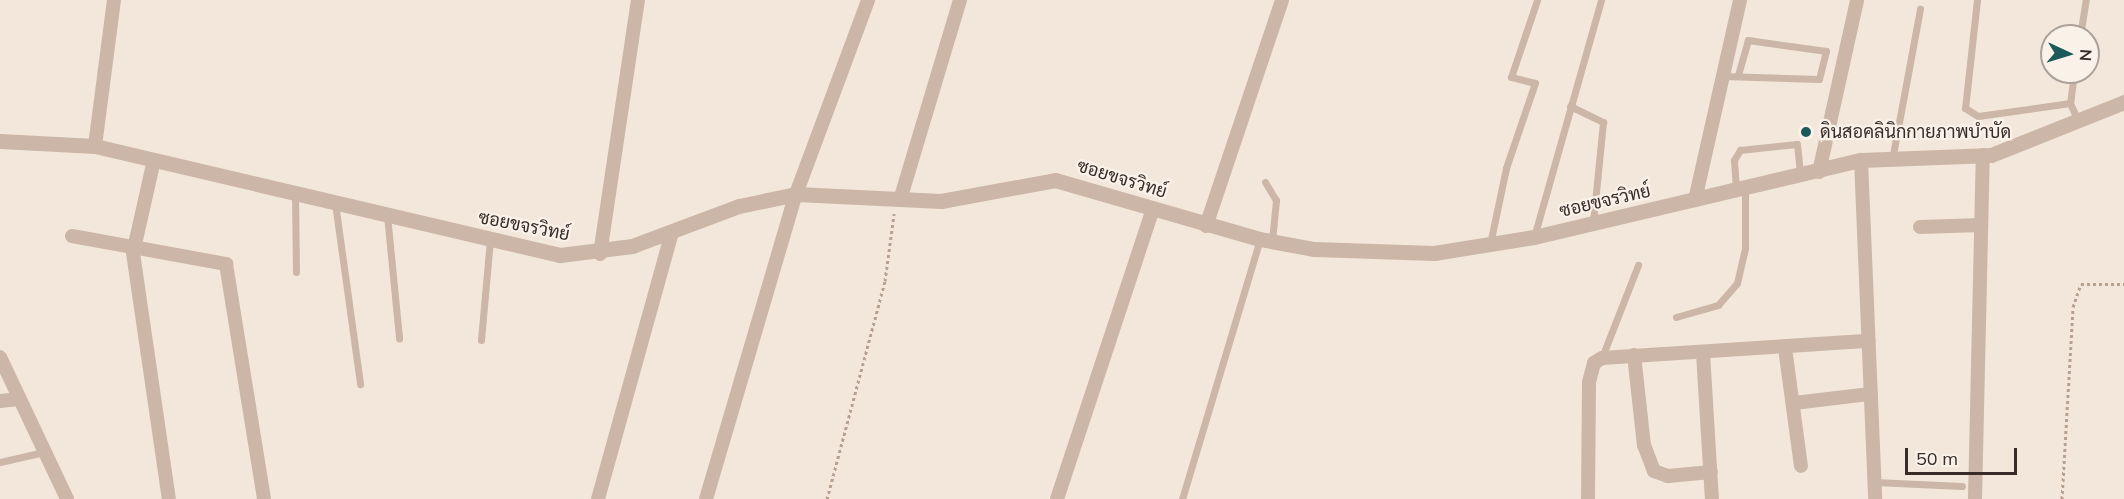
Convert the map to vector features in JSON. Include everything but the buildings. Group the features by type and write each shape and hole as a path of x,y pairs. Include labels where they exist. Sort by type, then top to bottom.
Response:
{"street":[{"path":"95,146 114,0"},
{"path":"600,254 638,0"},
{"path":"706,499 796,194 868,0"},
{"path":"898,200 960,0"},
{"path":"1206,226 1282,0"},
{"path":"1695,200 1740,0"},
{"path":"1819,172 1857,0"},
{"name":"ซอยขจรวิทย์","path":"0,141 95,146 560,255 600,254 672,233 739,206 796,194 941,201 1055,180 1206,226 1266,240 1389,254 1489,246 1741,191 1862,160 1983,155 2043,139 2078,121 2124,102"},
{"path":"1975,499 1983,155"},
{"path":"154,160 134,245 134,277 169,499"},
{"path":"1862,160 1875,499"},
{"path":"1057,499 1152,209"},
{"path":"1920,227 1981,225"},
{"path":"598,499 672,233"},
{"path":"72,236 134,245 228,267 264,499"},
{"path":"1588,499 1589,382 1602,358 1868,341"},
{"path":"1785,348 1801,466"},
{"path":"1703,353 1712,499"},
{"path":"1634,355 1644,445 1654,471 1668,476 1711,472"},
{"path":"0,357 67,499"},
{"path":"1794,403 1870,394"},
{"path":"0,401 19,399"}],"lane":[{"path":"1489,246 1506,168 1535,83 1512,77 1537,0"},
{"path":"1534,237 1601,0"},
{"path":"1977,0 1965,108 1978,116 2070,103"},
{"path":"2082,24 2086,0"},
{"path":"1892,160 1920,9"},
{"path":"1723,76 1819,79 1826,51 1748,40 1738,75"},
{"path":"2072,84 2070,103 2078,121"},
{"path":"1570,106 1603,123 1593,223"},
{"path":"1676,317 1718,305 1737,283 1746,237 1741,191 1734,160 1740,150 1797,144 1800,177"},
{"path":"1182,499 1266,240 1276,200 1265,182"},
{"path":"295,194 296,272"},
{"path":"335,203 360,384"},
{"path":"387,215 399,338"},
{"path":"481,340 490,240"},
{"path":"1602,358 1638,264"},
{"path":"0,462 44,452"},
{"path":"1874,482 1962,486"}],"path":[{"path":"827,499 885,281 898,200"},
{"path":"2062,499 2073,307 2081,284 2124,284"}],"place":[{"name":"ดินสอคลินิกกายภาพบำบัด","path":"1806,132"}]}
